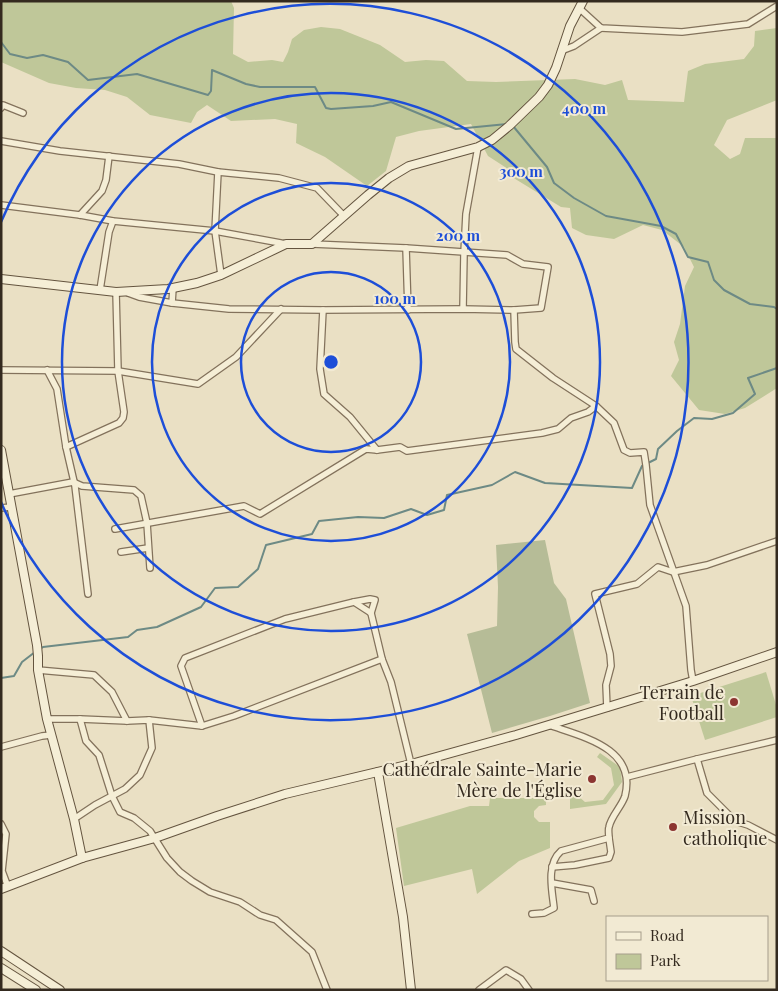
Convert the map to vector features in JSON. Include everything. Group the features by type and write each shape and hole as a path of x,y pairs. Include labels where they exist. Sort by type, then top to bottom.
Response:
{"street":[{"path":"312,244 389,178 409,166 478,147 492,140 509,126 540,97 548,85 556,68 570,26 581,5 601,28"},
{"path":"561,51 574,46 601,28 682,32 748,24 777,6"},
{"path":"1,108 3,106 23,113"},
{"path":"1,141 60,151 179,164 218,172 279,178 317,188 344,216"},
{"path":"463,309 466,214 478,147"},
{"path":"80,215 102,191 106,180 109,156"},
{"path":"218,172 214,231 220,275"},
{"path":"1,205 113,221 214,231 286,244 406,248 507,255 523,264 548,266 541,308 514,310 229,309 172,304 125,292"},
{"path":"100,290 109,232 113,221"},
{"path":"1,278 116,292 174,288 197,283 243,266 286,244"},
{"path":"406,248 408,310"},
{"path":"172,304 174,288"},
{"path":"66,447 119,423 123,418 124,412 118,372 116,292"},
{"path":"1,370 118,372 198,384 236,357 281,309"},
{"path":"323,310 320,368 324,394 350,417 377,450"},
{"path":"514,310 516,349 553,378 596,406 614,423 624,450 630,453 644,452 650,505 686,606 693,681"},
{"path":"47,370 57,390 66,447 74,482 88,594"},
{"path":"115,529 244,506 260,514 366,450 400,448 407,451 542,433 558,429 571,418 588,412 596,406"},
{"path":"1,450 37,645 38,670 47,719 74,819 82,858"},
{"path":"9,494 74,482 82,486 134,490 141,496 146,523 150,568"},
{"path":"1,508 11,507"},
{"path":"607,708 606,685 611,666 610,654 595,594 637,584 658,567 673,572 707,565 777,541"},
{"path":"121,552 148,548"},
{"path":"202,726 181,666 185,658 285,619 370,599 375,600 371,613 382,659 391,682 411,764"},
{"path":"354,602 371,613"},
{"path":"1,824 6,834 2,872 4,888 82,858 155,838 285,794 411,764 516,735 693,681 777,652"},
{"path":"47,719 149,720 202,726 234,716 382,659"},
{"path":"38,670 94,675 112,692 127,721"},
{"path":"80,719 86,740 99,755 112,796 120,812 134,818 150,831 167,858 180,872 210,892 240,902 260,915 276,920 312,952 327,990"},
{"path":"74,819 94,805 124,789 140,775 152,748 149,720"},
{"path":"549,725 593,741 613,752 622,763 627,777 625,797 609,825 608,838 611,852 609,858 575,865 552,866"},
{"path":"1,747 51,735"},
{"path":"627,777 777,740"},
{"path":"697,759 707,793 735,821 748,825 777,840"},
{"path":"378,772 403,917 411,990"},
{"path":"532,914 544,913 554,908 552,866 556,855 561,851 608,838"},
{"path":"552,883 591,890 594,901"},
{"path":"1,951 60,990"},
{"path":"11,974 18,963"},
{"path":"1,968 36,990"},
{"path":"479,990 506,970 521,979 529,990"}],"green space":[{"path":"1,1 231,1 234,8 233,54 248,62 272,60 283,62 292,39 304,30 321,27 340,29 380,45 405,62 444,61 467,81 496,82 575,79 605,85 622,80 628,100 684,102 688,71 705,64 744,59 754,46 755,31 777,28 777,100 727,120 714,145 730,159 740,154 745,138 777,138 777,388 745,408 725,414 699,410 671,376 679,360 674,342 680,324 685,286 694,267 684,247 662,230 643,225 614,239 586,235 572,228 570,208 561,207 512,177 505,167 488,156 471,124 419,131 396,137 386,171 367,186 325,157 296,143 297,124 275,119 231,121 207,105 197,112 191,123 150,115 127,97 105,90 76,88 49,83 1,62"},
{"path":"545,540 554,583 566,599 590,703 492,733 467,634 497,626 496,545"},
{"name":"Terrain de Football","path":"766,672 777,708 777,717 705,740 691,696"},
{"path":"600,753 620,767 622,782 606,804 570,809 570,786 571,790 585,802 603,800 614,785 611,768 597,757"},
{"path":"490,798 546,798 546,805 539,806 534,811 534,817 539,822 550,822 550,848 519,861 477,894 472,869 404,886 396,828 470,806 489,806"}],"waterway":[{"path":"1,42 10,54 27,58 43,55 68,62 88,80 137,74 208,95 211,91 212,70 246,84 260,87 315,87 326,108 331,109 373,106 391,102 456,129 507,124"},
{"path":"513,126 547,167 554,183 574,198 606,216 661,226 676,234 688,257 708,262 714,280 724,290 750,304 777,309"},
{"path":"39,650 43,647 128,637 137,630 157,627 201,607 215,588 238,587 258,569 266,545 312,534 319,521 358,517 384,518 411,509 427,515 444,510 447,495 492,485 515,472 545,483 632,488 642,466 656,459 658,449 677,431 694,418 712,419 733,413 755,394 748,378 777,368"},
{"path":"1,678 14,676 22,662 35,652"}],"place":[{"name":"Terrain de Football","path":"734,702"},
{"name":"Cathédrale Sainte-Marie Mère de l'Église","path":"592,779"},
{"name":"Mission catholique","path":"673,827"}]}
